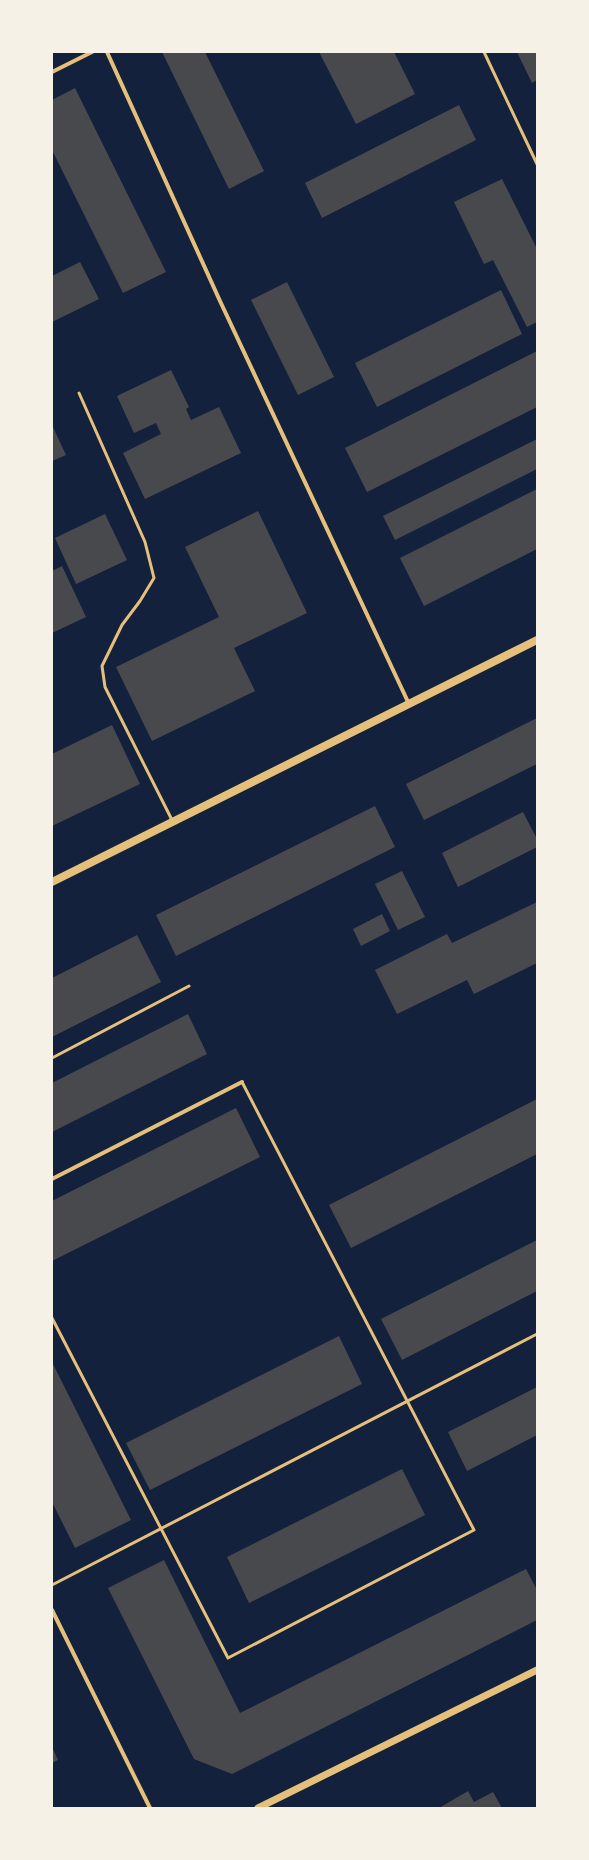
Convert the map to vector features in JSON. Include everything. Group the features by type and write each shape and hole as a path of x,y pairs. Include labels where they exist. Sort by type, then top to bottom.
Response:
{"main road":[{"path":"52,882 537,640"}],"street":[{"path":"52,72 92,52"},
{"path":"107,52 220,301 409,704"},
{"path":"52,1179 242,1082"},
{"path":"52,1610 150,1808"},
{"path":"258,1808 537,1670"}],"lane":[{"path":"484,52 537,164"},
{"path":"79,393 145,542 154,578 140,601 122,625 102,666 105,687 173,822"},
{"path":"52,1058 189,986"},
{"path":"52,1318 228,1658 474,1530 242,1082"},
{"path":"52,1585 537,1334"}],"building":[{"path":"162,52 205,52 264,171 229,189"},
{"path":"319,52 394,52 415,94 356,124"},
{"path":"517,52 537,52 537,80 532,83"},
{"path":"75,88 166,272 123,293 52,150 52,100"},
{"path":"459,105 476,140 322,218 305,183"},
{"path":"502,179 537,249 537,322 527,327 493,260 484,264 454,202"},
{"path":"80,262 99,299 52,322 52,276"},
{"path":"287,282 334,377 298,395 251,300"},
{"path":"501,290 522,334 377,407 355,363"},
{"path":"537,351 537,407 367,492 345,448"},
{"path":"171,370 189,407 186,409 191,420 219,407 241,453 145,499 123,453 161,434 156,423 134,433 117,396"},
{"path":"52,425 66,455 52,461"},
{"path":"537,439 537,469 395,540 383,516"},
{"path":"537,489 537,549 424,606 400,558"},
{"path":"258,511 307,613 234,648 255,691 152,741 116,667 219,617 185,547"},
{"path":"105,514 127,560 76,584 55,538"},
{"path":"62,566 86,617 52,633 52,571"},
{"path":"537,718 537,764 424,820 406,784"},
{"path":"112,725 140,784 52,826 52,754"},
{"path":"375,806 395,847 176,956 156,915"},
{"path":"523,812 537,839 537,847 458,887 442,853"},
{"path":"402,871 425,917 398,930 375,884"},
{"path":"537,902 537,963 474,994 467,980 397,1014 375,970 447,934 452,943"},
{"path":"382,914 390,931 361,946 353,929"},
{"path":"137,935 161,982 52,1037 52,978"},
{"path":"188,1014 207,1054 52,1132 52,1083"},
{"path":"537,1099 537,1154 351,1248 329,1205"},
{"path":"236,1108 260,1157 52,1261 52,1201"},
{"path":"537,1240 537,1291 402,1360 381,1319"},
{"path":"339,1336 362,1384 150,1490 126,1443"},
{"path":"52,1362 131,1520 75,1548 52,1502"},
{"path":"537,1387 537,1435 467,1471 448,1432"},
{"path":"402,1469 425,1515 249,1603 227,1557"},
{"path":"164,1560 240,1713 526,1569 537,1590 537,1620 232,1774 194,1759 108,1588"},
{"path":"52,1747 58,1760 52,1763"},
{"path":"468,1791 474,1802 493,1792 502,1808 439,1808"}]}
